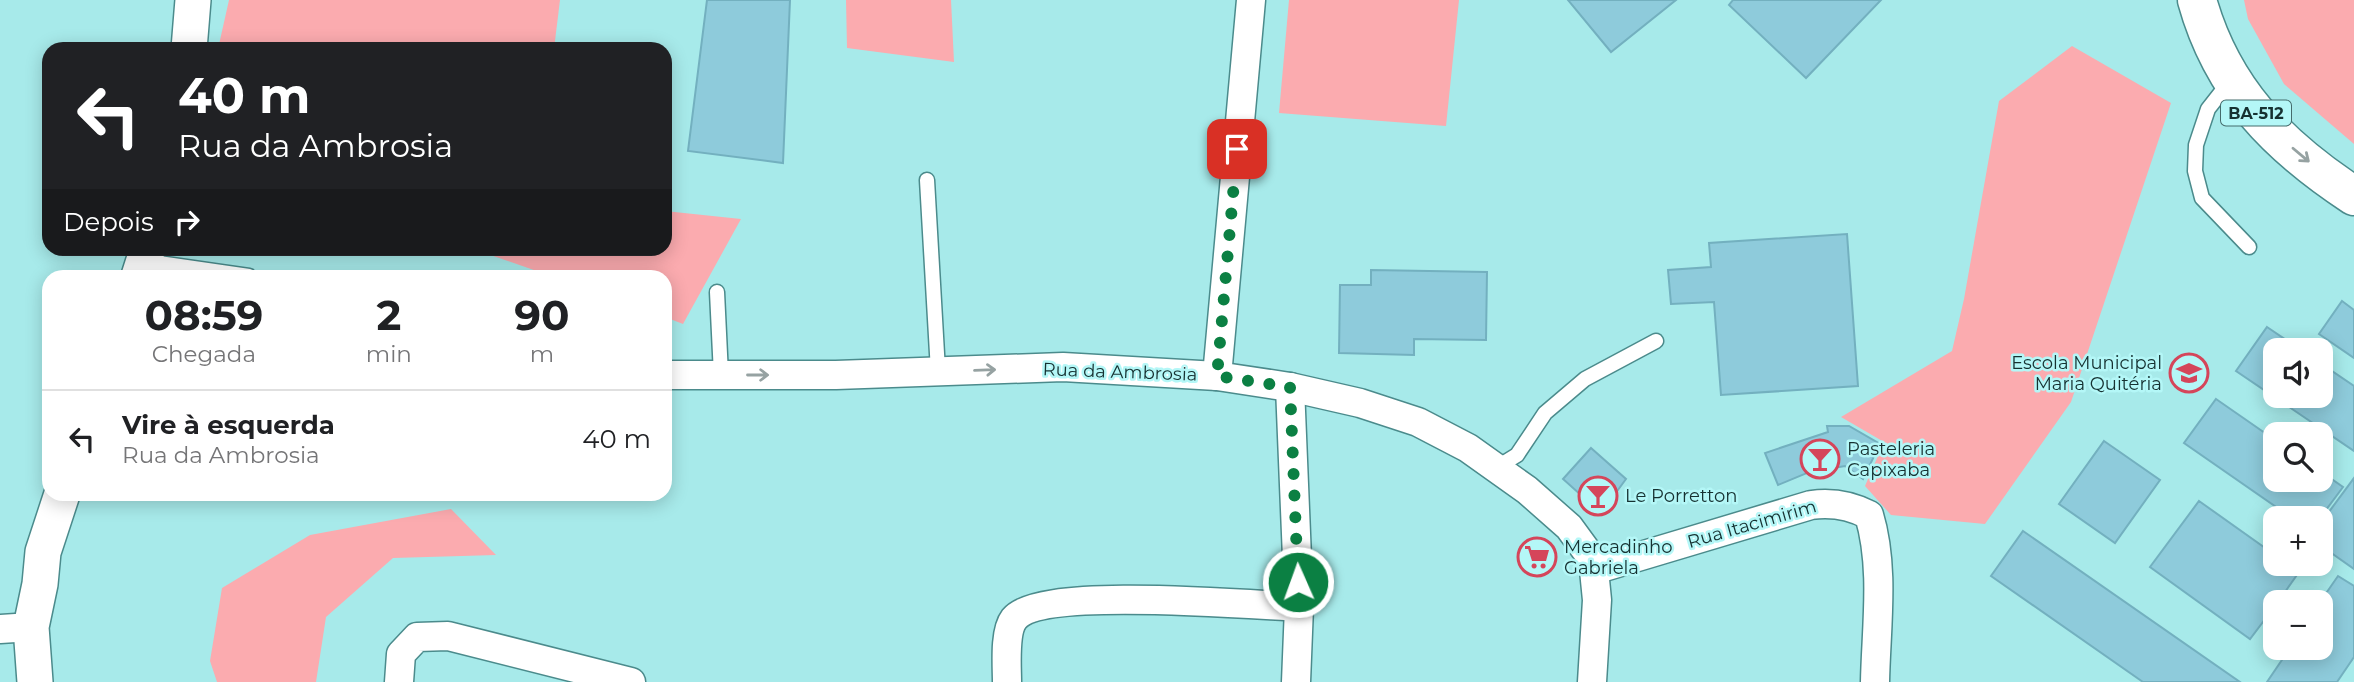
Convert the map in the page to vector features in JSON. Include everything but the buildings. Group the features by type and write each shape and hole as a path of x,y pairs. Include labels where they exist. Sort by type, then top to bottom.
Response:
{"main road":[{"name":"BA-512","path":"2197,0 2206,33 2231,79 2265,126 2354,196"}],"street":[{"path":"190,42 193,0"},
{"path":"1217,376 1251,0"},
{"name":"Rua da Ambrosia","path":"672,375 835,375 1063,367 1217,376 1290,387 1360,403 1418,422 1468,448 1527,490 1569,527 1588,553 1594,570"},
{"path":"1290,387 1299,607 1296,682"},
{"path":"35,682 15,628 40,584 43,552 60,501"},
{"name":"Rua Itacimirim","path":"1594,570 1811,505 1825,503 1855,508 1869,515 1875,538 1875,682"},
{"path":"1592,682 1597,600 1594,570"},
{"path":"1007,682 1008,638 1014,619 1028,610 1071,601 1105,599 1299,607"},
{"path":"399,682 401,654 417,638 448,636 631,682"}],"lane":[{"path":"2231,79 2208,109 2196,145 2195,171 2202,198 2249,247"},
{"path":"928,180 938,372"},
{"path":"143,262 204,270"},
{"path":"717,292 721,374"},
{"path":"1496,468 1517,455 1545,414 1585,379 1656,341"}],"shaded area":[{"path":"229,0 560,0 555,42 220,42"},
{"path":"846,0 951,0 954,62 847,48"},
{"path":"1289,0 1459,0 1446,126 1279,113"},
{"path":"2244,0 2354,0 2354,144 2284,84 2248,19"},
{"path":"2072,46 2171,103 2071,402 1985,524 1891,515 1865,486 1884,442 1841,417 1952,351 1964,299 1999,101"},
{"path":"672,212 741,219 683,324 672,320 672,270 534,270 493,256 672,256"},
{"path":"451,509 496,555 393,558 326,617 316,682 217,682 210,661 222,588 310,535"}],"place":[{"name":"Escola Municipal Maria Quitéria","path":"2189,373"},
{"name":"Pasteleria Capixaba","path":"1820,459"},
{"name":"Le Porretton","path":"1598,496"},
{"name":"Mercadinho Gabriela","path":"1537,557"}],"route":[{"path":"1237,149 1217,376 1290,387 1298,582"}]}
